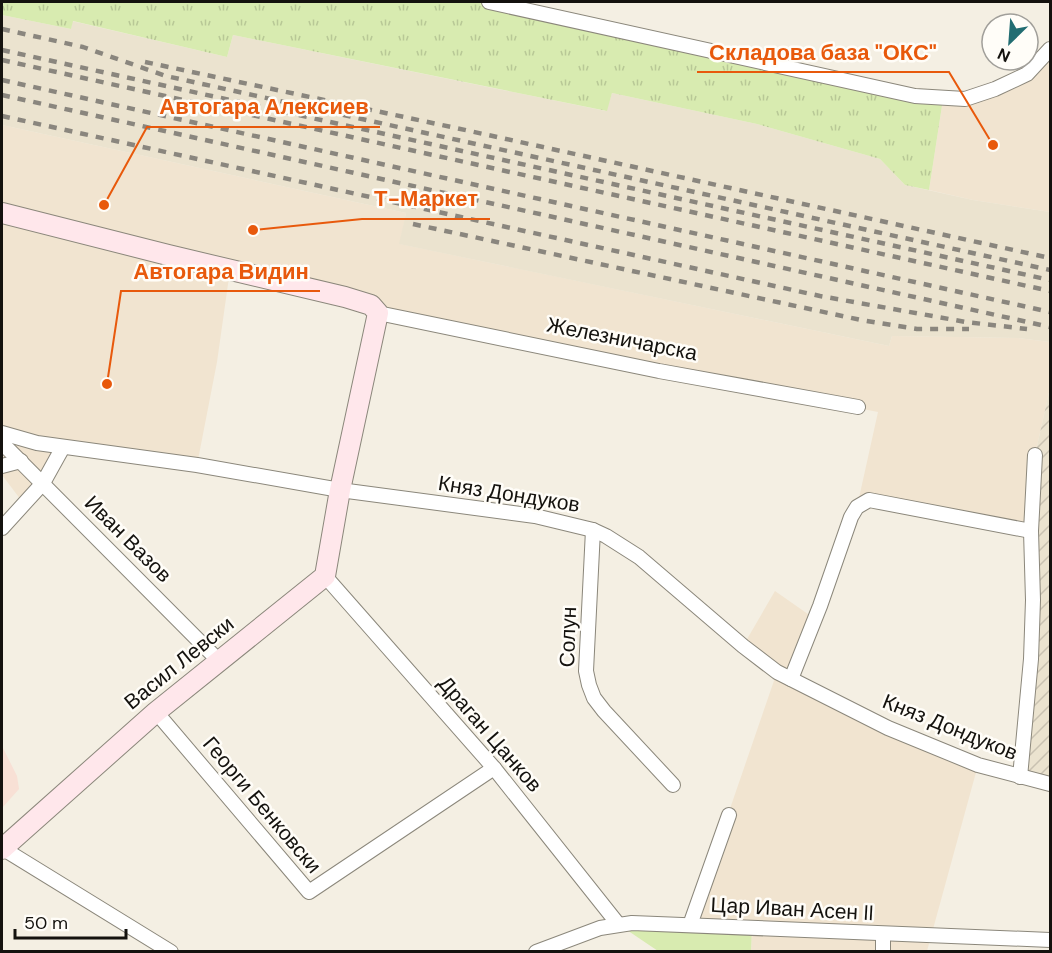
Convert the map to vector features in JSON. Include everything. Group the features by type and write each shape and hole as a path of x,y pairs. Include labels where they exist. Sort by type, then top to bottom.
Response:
{"street":[{"path":"489,2 915,96 944,99 965,99 995,89 1027,74 1050,49"},
{"name":"Железничарска","path":"2,213 345,297 371,305 378,313 659,371 858,407"},
{"path":"325,576 340,490 378,313"},
{"name":"Княз Дондуков","path":"2,433 19,439 63,447 197,465 340,490 535,516 593,530 639,557 777,672 888,728 978,765 1050,784"},
{"path":"2,443 21,461"},
{"path":"2,528 43,483 63,447"},
{"path":"1020,777 1031,659 1031,531 1035,455"},
{"path":"2,466 21,461"},
{"name":"Иван Вазов","path":"21,461 219,661"},
{"path":"791,679 820,606 851,517 857,507 869,500 1031,531"},
{"name":"Солун","path":"593,530 586,671 589,685 594,698 604,711 673,785"},
{"name":"Васил Левски","path":"2,849 156,712 325,576"},
{"name":"Драган Цанков","path":"325,576 494,768 618,924"},
{"name":"Георги Бенковски","path":"156,712 309,892 494,768"},
{"path":"690,925 729,815"},
{"path":"2,849 171,951"},
{"name":"Цар Иван Асен II","path":"536,951 590,931 618,924 1050,940"},
{"path":"883,934 883,951"}],"shaded area":[{"path":"2,15 71,29 72,21 227,57 233,35 606,111 612,93 757,124 880,159 905,185 973,200 1050,212 1050,342 1018,338 892,336 889,346 399,244 406,213 2,125"},
{"path":"1050,49 1050,212 973,200 929,190 943,99 995,89 1018,72 1040,72 1040,56"},
{"path":"2,125 406,213 400,244 889,346 892,336 1018,338 1050,342 1050,388 1035,455 1031,531 870,500 857,507 878,412 378,313 230,270 217,362 197,465 63,447 24,504 2,475"},
{"path":"1050,388 1050,784 1020,777 1035,455"},
{"path":"775,591 815,619 791,679 978,765 927,951 751,951 752,928 690,925 777,672 743,646"},
{"path":"2,746 17,776 19,789 2,808"}],"green space":[{"path":"2,2 489,2 943,99 929,190 905,185 880,159 757,124 612,93 607,111 233,35 227,57 73,21 71,29 2,15"},
{"path":"618,924 752,928 751,951 658,951"}],"railway":[{"path":"2,29 83,47 166,76 1050,270"},
{"path":"2,50 1050,280"},
{"path":"2,60 1050,291"},
{"path":"145,62 1050,258"},
{"path":"2,80 1050,312"},
{"path":"2,95 1050,327"},
{"path":"2,116 820,296 966,322 1027,329"},
{"path":"413,224 861,320 917,329 969,329"}],"place":[{"name":"Складова база \"ОКС\"","path":"993,145"},
{"name":"Автогара Алексиев","path":"104,205"},
{"name":"Т-Маркет","path":"253,230"},
{"name":"Автогара Видин","path":"107,384"}]}
